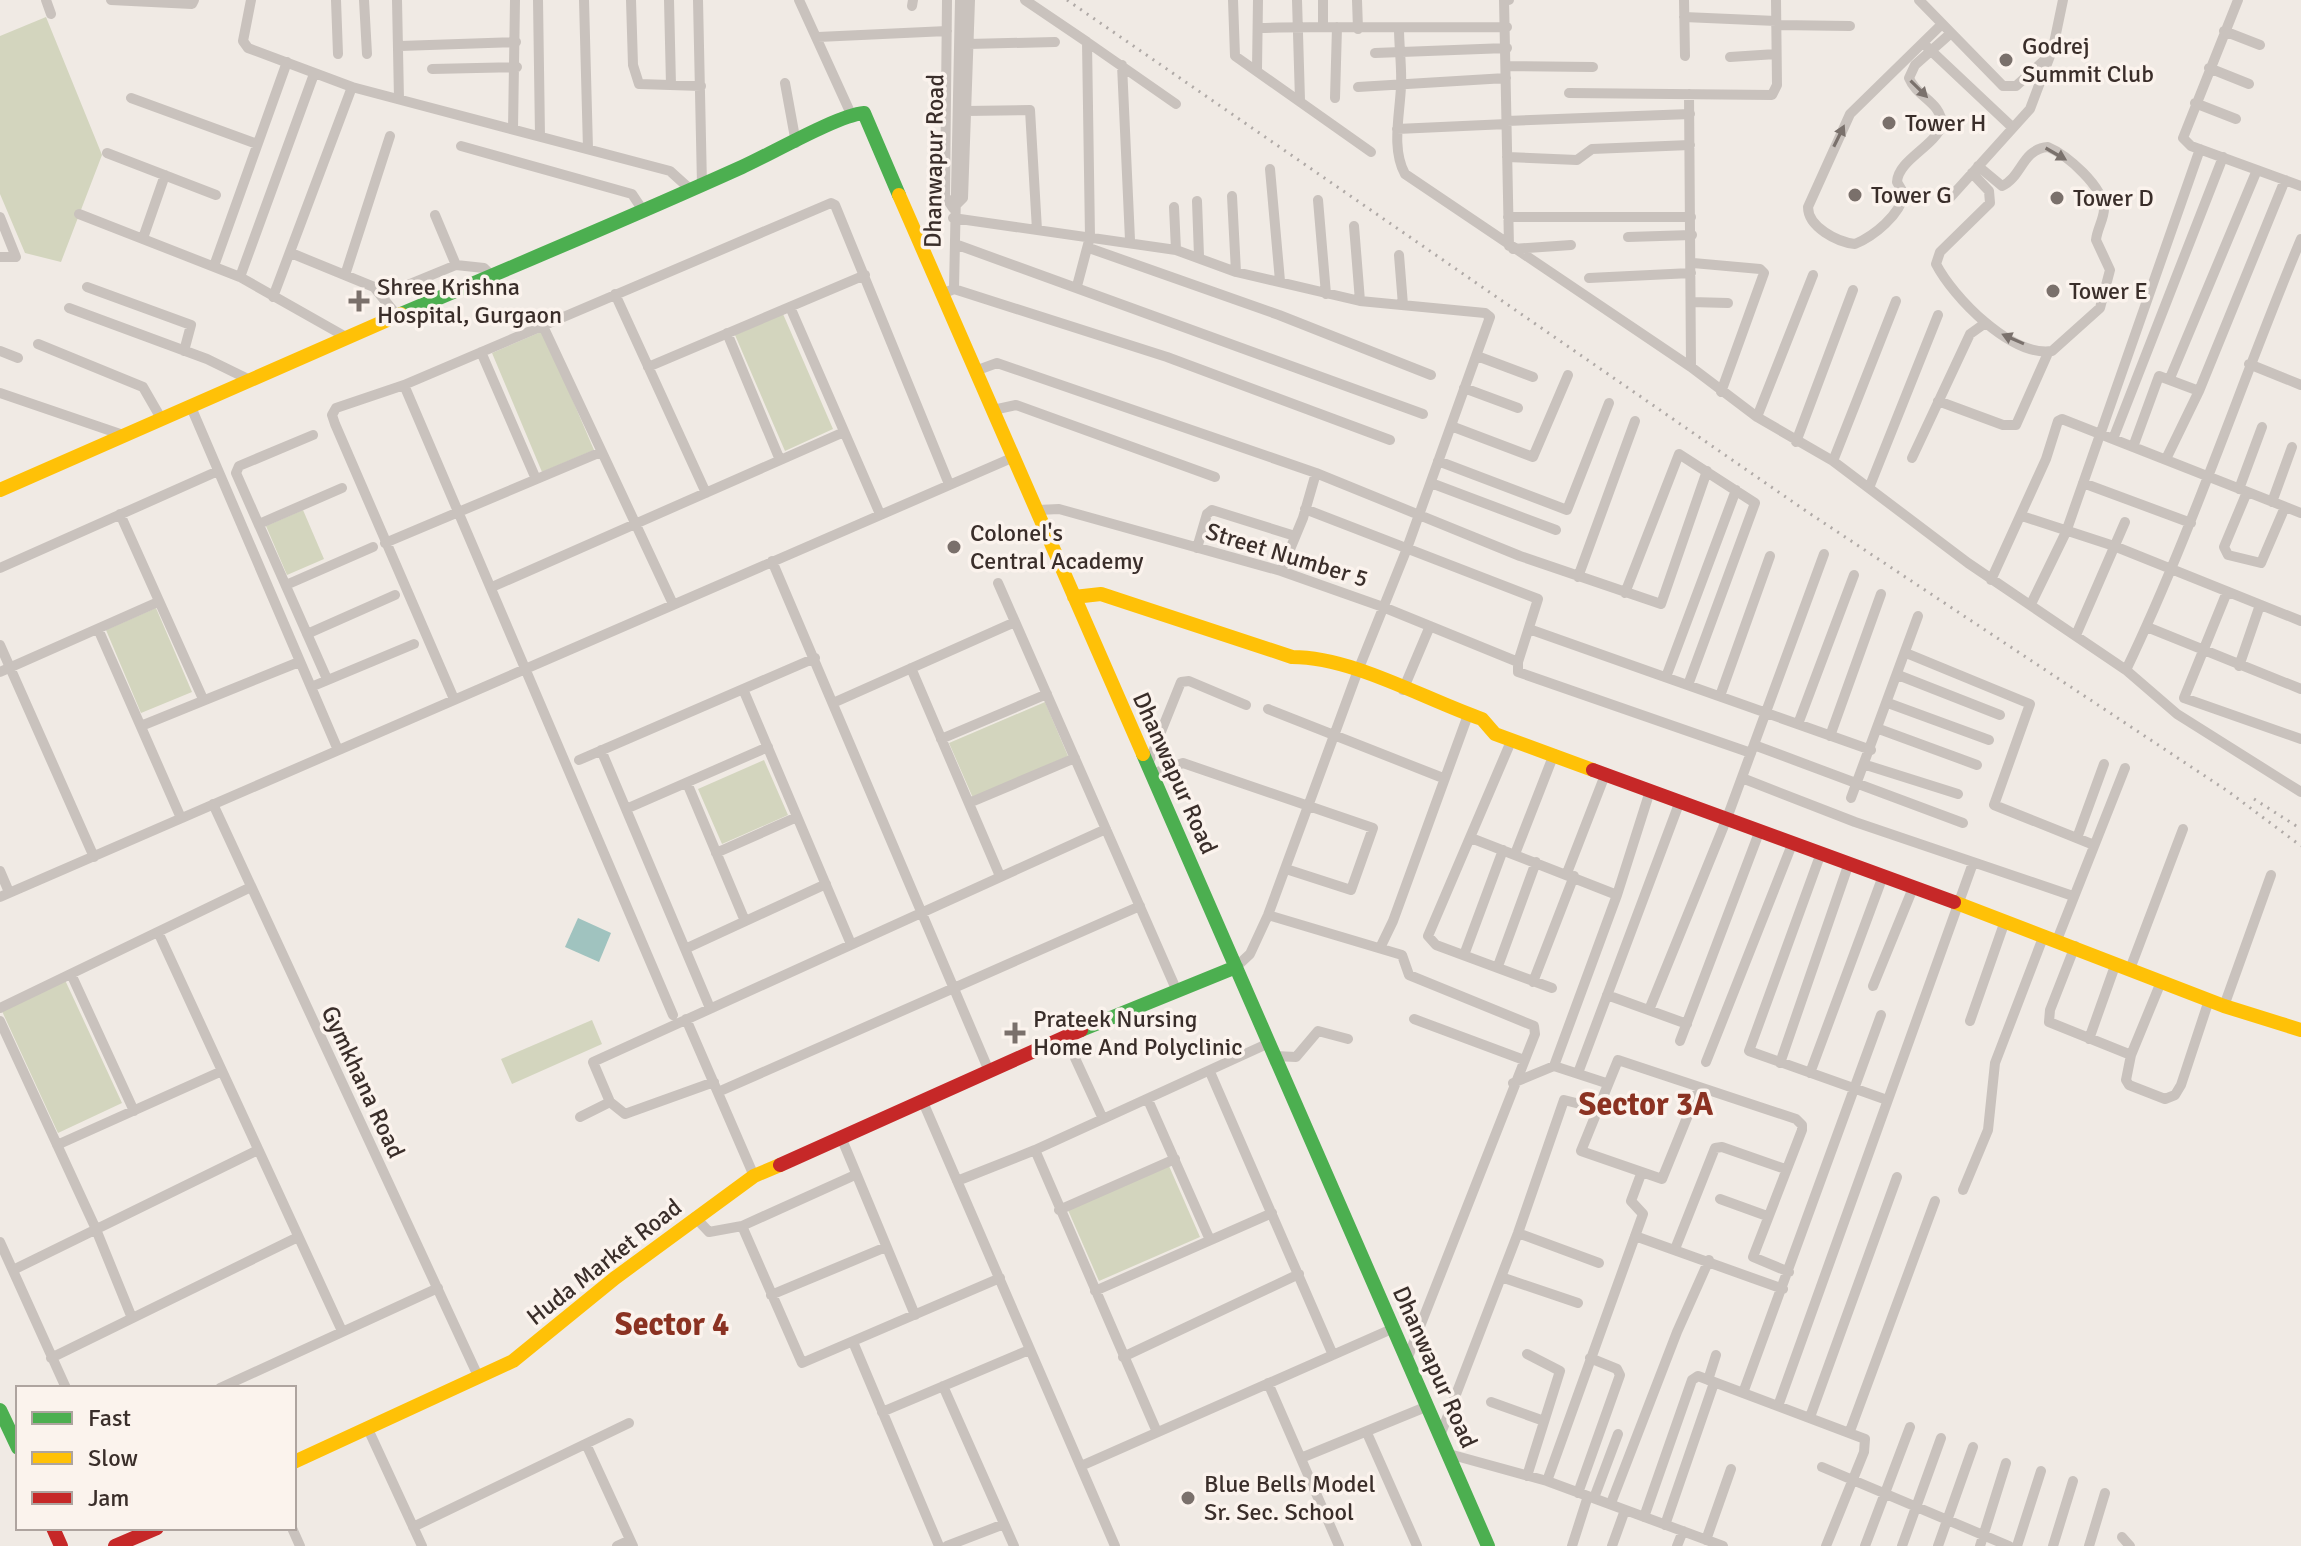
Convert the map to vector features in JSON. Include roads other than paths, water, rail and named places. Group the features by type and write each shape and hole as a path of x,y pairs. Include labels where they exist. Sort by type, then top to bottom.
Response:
{"street":[{"path":"46,0 51,14"},
{"path":"111,0 192,4 194,0"},
{"path":"251,0 245,46 352,87 670,171 696,188"},
{"path":"336,0 338,54"},
{"path":"364,0 367,54"},
{"path":"397,0 399,99"},
{"path":"513,129 517,67 515,0"},
{"path":"538,0 540,136"},
{"path":"584,0 588,149"},
{"path":"631,0 635,76 639,84 701,86"},
{"path":"669,0 671,85"},
{"path":"696,188 701,86 698,0"},
{"path":"799,0 851,114"},
{"path":"947,0 945,196 953,213"},
{"name":"Dhanwapur Road","path":"960,0 953,213 955,244 948,292 975,371 1488,1546"},
{"path":"953,213 963,198 970,0"},
{"path":"1025,0 1176,104"},
{"path":"1233,0 1234,54 1371,152"},
{"path":"1257,69 1258,0"},
{"path":"1297,0 1300,100"},
{"path":"1323,0 1323,25"},
{"path":"1357,0 1358,29"},
{"path":"1509,0 1504,0 1511,248"},
{"path":"1684,0 1685,56"},
{"path":"1569,93 1772,95 1777,91 1776,0"},
{"path":"1919,0 2003,86 2016,86 2050,55"},
{"path":"1948,200 2035,101 2063,0"},
{"path":"2238,0 2183,138 2200,149 2301,186"},
{"path":"1684,17 1850,26"},
{"path":"1942,24 1850,114 1813,193 1808,207 1810,221 1848,243 1861,242 1886,223 1901,204 1904,194 1897,182 1899,171 1939,134 1942,125 1938,109 1916,89 1909,78 1911,71 1951,33"},
{"path":"1259,28 1323,25 1358,29 1507,27"},
{"path":"1335,98 1337,27"},
{"path":"1399,28 1402,84 1397,129 1400,160 1405,174 1691,367 1757,417 1833,461 1991,580 2126,670 2177,714 2301,792"},
{"path":"818,37 947,31"},
{"path":"2224,31 2260,45"},
{"path":"400,46 516,42"},
{"path":"968,44 1055,42"},
{"path":"1077,286 1090,243 1087,42"},
{"path":"1922,42 2012,127"},
{"path":"1375,53 1507,48"},
{"path":"1730,57 1776,54"},
{"path":"214,266 287,62"},
{"path":"1122,65 1130,240"},
{"path":"432,69 517,67"},
{"path":"1358,87 1593,67"},
{"path":"2209,68 2249,84"},
{"path":"240,277 314,74"},
{"path":"785,83 796,143"},
{"path":"273,297 352,87"},
{"path":"1689,94 1691,367"},
{"path":"131,98 257,144"},
{"path":"2195,103 2236,119"},
{"path":"966,111 1030,110 1037,230"},
{"path":"0,490 346,337 399,318 644,212 796,143 851,114 864,113 948,292 1167,357 1390,440"},
{"path":"1397,129 1690,114"},
{"path":"346,272 390,136"},
{"path":"1507,157 1577,160 1592,149 1690,145"},
{"path":"461,146 632,194 644,212"},
{"path":"1938,401 2003,425 2016,425 2048,353 2100,308 2110,270 2096,240 2104,212 2095,186 2048,147 2030,154 2002,186 1975,170"},
{"path":"2031,604 2066,532 2098,433 2200,149"},
{"path":"107,153 216,195"},
{"path":"2113,439 2223,157"},
{"path":"1270,169 1280,281"},
{"path":"1975,170 1989,191 1990,203 1940,252 1936,264 1984,324 2048,353"},
{"path":"2170,378 2257,170"},
{"path":"143,238 165,175"},
{"path":"2166,459 2199,391 2285,180"},
{"path":"1232,196 1236,272"},
{"path":"1318,200 1326,294"},
{"path":"1197,201 1199,256"},
{"path":"454,699 332,415 336,408 404,385 831,203 835,205 865,275 949,484"},
{"path":"1174,207 1176,250"},
{"path":"953,213 1090,243 1431,375"},
{"path":"79,214 240,277 346,337"},
{"path":"435,215 456,265"},
{"path":"0,217 16,257 0,257"},
{"path":"1508,217 1691,217"},
{"path":"1354,226 1360,301"},
{"path":"1628,237 1692,235"},
{"path":"2126,670 2172,570 2249,364 2301,239"},
{"path":"1090,243 1130,240 1199,256 1236,272 1326,294 1360,301 1487,313 1490,321 1268,915 1253,949 1236,967"},
{"path":"955,244 1423,414"},
{"path":"1511,248 1571,245"},
{"path":"291,253 346,272 383,295 399,318"},
{"path":"1399,255 1403,305"},
{"path":"383,295 456,265 484,268 493,277"},
{"path":"1589,278 1692,268 1760,269 1764,276 1721,392"},
{"path":"648,367 865,275"},
{"path":"1757,417 1813,275"},
{"path":"87,287 191,325 184,351"},
{"path":"1796,442 1853,290"},
{"path":"615,294 706,493"},
{"path":"1833,461 1896,301"},
{"path":"1691,302 1728,303"},
{"path":"790,307 880,514"},
{"path":"69,308 184,351 250,380"},
{"path":"1869,488 1938,315"},
{"path":"1912,458 1970,334 1984,324"},
{"path":"543,326 673,604"},
{"path":"727,333 780,460"},
{"path":"38,344 143,387 162,420"},
{"path":"0,351 18,358"},
{"path":"481,352 536,479"},
{"path":"1477,356 1533,377"},
{"path":"975,371 997,363 1316,473 1578,577 1661,604 1707,471"},
{"path":"2249,364 2301,385"},
{"path":"1451,426 1533,457 1568,375"},
{"path":"2133,447 2157,378 2170,378 2199,391"},
{"path":"404,385 673,1015"},
{"path":"1464,388 1518,408"},
{"path":"0,393 126,436"},
{"path":"1438,461 1567,510 1609,403"},
{"path":"993,410 1016,405 1215,477"},
{"path":"191,407 338,750"},
{"path":"1991,580 2022,516 2058,421 2065,419 2301,513"},
{"path":"1578,577 1635,421"},
{"path":"2262,427 2224,547 2228,555 2261,563 2285,507"},
{"path":"492,587 844,432"},
{"path":"313,435 237,469 237,477 327,679"},
{"path":"2272,502 2292,447"},
{"path":"385,543 601,452"},
{"path":"1625,593 1679,454 1736,490 1756,507 1688,685"},
{"path":"0,871 5,895 1014,457"},
{"path":"0,568 218,471"},
{"path":"1281,571 1316,473"},
{"path":"1431,483 1556,530"},
{"path":"2083,483 2191,523"},
{"path":"259,524 342,488"},
{"path":"1666,677 1736,490"},
{"name":"Street Number 5","path":"1038,510 1059,509 1281,571 1383,607 1518,662 1518,672 1752,749"},
{"path":"1305,509 1406,551 1538,599 1518,662"},
{"path":"1197,548 1207,514 1212,510 1295,536"},
{"path":"120,514 203,699"},
{"path":"2022,516 2114,546 2301,621"},
{"path":"2076,635 2125,522"},
{"path":"286,585 373,547"},
{"path":"1649,1010 1727,818 1824,554"},
{"path":"1720,696 1770,556"},
{"path":"772,561 989,1071"},
{"path":"1798,724 1854,575"},
{"path":"998,583 1176,989"},
{"path":"2177,714 2227,592"},
{"path":"1074,597 1101,594 1292,657 1303,655 1357,673 1486,722 1495,734 2075,946 2224,1006 2301,1030"},
{"path":"1830,736 1881,594"},
{"path":"307,634 395,595"},
{"path":"5,669 158,602"},
{"path":"2239,666 2260,605"},
{"path":"1851,798 1866,765 1918,616"},
{"path":"833,703 1015,622"},
{"path":"1403,690 1430,626"},
{"path":"2147,627 2301,689"},
{"path":"98,629 181,818"},
{"path":"1529,629 1871,750"},
{"path":"311,687 414,644"},
{"path":"0,645 5,669 94,857"},
{"path":"1906,653 2030,704 1994,805 2094,845"},
{"path":"579,760 815,658"},
{"path":"141,726 299,662"},
{"path":"911,668 1000,876"},
{"path":"1898,675 2000,715"},
{"path":"1246,705 1189,681 1181,682 1150,769 1183,763 1307,808 1373,828 1354,887 1347,891 1286,869"},
{"path":"743,689 851,944"},
{"path":"941,739 1047,694"},
{"path":"2184,698 2301,739"},
{"path":"1888,703 1989,740"},
{"path":"1268,709 1443,778"},
{"path":"1380,948 1393,921 1468,715"},
{"path":"1879,729 1977,765"},
{"path":"1512,739 1428,936 1436,945 1552,988"},
{"path":"626,809 768,747"},
{"path":"1752,749 1859,783 1963,823"},
{"path":"601,750 710,1008"},
{"path":"1515,854 1554,754"},
{"path":"969,803 1075,758"},
{"path":"2077,838 2104,764"},
{"path":"1866,765 1958,794"},
{"path":"1963,1190 1988,1130 1995,1063 2073,896 2125,768"},
{"path":"1533,982 1605,775"},
{"path":"1742,778 1973,863 2073,896"},
{"path":"687,783 745,921"},
{"path":"1554,1066 1617,895 1650,791"},
{"path":"1578,1073 1680,801"},
{"name":"Gymkhana Road","path":"213,804 478,1376"},
{"path":"716,853 797,817"},
{"path":"1106,829 595,1059 593,1067 610,1102 625,1114 716,1087 1140,906"},
{"path":"2130,969 2183,829"},
{"path":"1680,1041 1760,830"},
{"path":"1471,838 1570,874 1617,895"},
{"path":"1706,1062 1793,842"},
{"path":"1464,955 1503,850"},
{"path":"1821,853 1749,1047 1751,1053 1887,1100"},
{"path":"1498,966 1536,862"},
{"path":"1780,1063 1849,863"},
{"path":"1778,1406 1973,863"},
{"path":"2224,1006 2271,875"},
{"path":"1810,1073 1883,876"},
{"path":"685,949 826,884"},
{"path":"0,1008 251,887"},
{"path":"1873,986 1913,888"},
{"path":"1268,915 1402,955 1411,976 1529,1022 1535,1034 1513,1083 1408,1357"},
{"path":"1970,1021 2005,921"},
{"path":"158,932 342,1331"},
{"path":"2075,946 2048,1017 2053,1025 2131,1055"},
{"path":"2089,1039 2116,963"},
{"name":"Huda Market Road","path":"296,1461 525,1353 695,1217 754,1176 1176,989 1236,967"},
{"path":"71,974 134,1111"},
{"path":"2161,982 2131,1055 2126,1080 2129,1085 2171,1099 2181,1085 2209,1000"},
{"path":"1607,995 1687,1024"},
{"path":"1743,1393 1881,1015"},
{"path":"686,1019 754,1176"},
{"path":"1414,1019 1524,1060"},
{"path":"0,1021 95,1227 132,1318"},
{"path":"957,1181 1210,1072 1272,1050 1296,1057 1318,1031 1348,1039"},
{"path":"1075,1058 1103,1119"},
{"path":"1699,1088 1665,1177 1658,1180 1581,1151 1606,1083 1618,1060 1801,1122 1802,1130 1753,1257 1789,1272"},
{"path":"1513,1083 1554,1066 1606,1083"},
{"path":"57,1145 222,1071"},
{"path":"1210,1072 1333,1355"},
{"path":"1148,1100 1210,1240"},
{"path":"1440,1436 1518,1233 1564,1100 1596,1108"},
{"path":"580,1117 610,1102"},
{"path":"923,1102 1115,1546"},
{"path":"841,1137 915,1315"},
{"path":"1675,1249 1715,1148 1722,1147 1785,1169"},
{"path":"13,1270 95,1227 258,1150"},
{"path":"1035,1150 1157,1432"},
{"path":"1059,1210 1175,1159"},
{"path":"1547,1481 1635,1236 1642,1210 1634,1205 1631,1196 1641,1174"},
{"path":"695,1217 709,1232 742,1226 855,1175"},
{"path":"1810,1417 1897,1177"},
{"path":"1720,1199 1767,1216"},
{"path":"1850,1431 1935,1201"},
{"path":"1095,1291 1272,1213"},
{"path":"742,1226 802,1363 1000,1278"},
{"path":"1518,1233 1599,1263"},
{"path":"1635,1236 1783,1289"},
{"path":"51,1358 298,1237"},
{"path":"0,1242 65,1386"},
{"path":"771,1295 886,1247"},
{"path":"1611,1503 1671,1345 1709,1260"},
{"path":"1123,1357 1299,1274"},
{"path":"1501,1277 1578,1303"},
{"path":"224,1386 438,1288"},
{"path":"1081,1466 1394,1328"},
{"path":"853,1342 939,1546"},
{"path":"882,1412 1029,1350"},
{"path":"1527,1354 1560,1371 1527,1476"},
{"path":"1665,1525 1711,1382 1716,1355"},
{"path":"1572,1546 1620,1375 1617,1369 1590,1358"},
{"path":"1644,1517 1692,1380 1698,1376 1865,1439 1826,1546"},
{"path":"1268,1383 1337,1545"},
{"path":"943,1386 1014,1546"},
{"path":"1491,1402 1544,1421"},
{"path":"1301,1458 1428,1406"},
{"path":"0,1410 16,1444"},
{"path":"413,1527 629,1423"},
{"path":"1865,1546 1910,1427"},
{"path":"368,1429 422,1546"},
{"path":"1367,1433 1417,1546"},
{"path":"1587,1496 1618,1434"},
{"path":"1902,1546 1941,1438"},
{"path":"586,1444 631,1543 617,1546"},
{"path":"1938,1546 1973,1447"},
{"path":"1449,1454 1547,1481 1723,1546"},
{"path":"1983,1541 2006,1463"},
{"path":"1822,1467 1949,1521 1983,1541 2009,1546"},
{"path":"1706,1540 1731,1469"},
{"path":"2017,1546 2041,1471"},
{"path":"2053,1546 2073,1481"},
{"path":"2089,1546 2105,1493"},
{"path":"1612,1546 1625,1510"},
{"path":"947,1546 1004,1524"},
{"path":"1677,1546 1683,1531"},
{"path":"2122,1537 2130,1546"},
{"path":"115,1546 144,1541"}],"water":[{"path":"578,918 611,933 599,962 565,947"}],"railway":[{"path":"1067,0 1806,511 2229,792 2301,846"},
{"path":"2254,799 2301,829"}],"place":[{"name":"Godrej Summit Club","path":"2006,60"},
{"name":"Tower H","path":"1889,123"},
{"name":"Tower G","path":"1855,195"},
{"name":"Tower D","path":"2057,198"},
{"name":"Tower E","path":"2053,291"},
{"name":"Shree Krishna Hospital, Gurgaon","path":"359,301"},
{"name":"Colonel's Central Academy","path":"954,547"},
{"name":"Prateek Nursing Home And Polyclinic","path":"1015,1033"},
{"name":"Blue Bells Model Sr. Sec. School","path":"1188,1498"}],"district":[{"name":"Sector 3A","path":"1646,1104"},
{"name":"Sector 4","path":"672,1324"}]}
